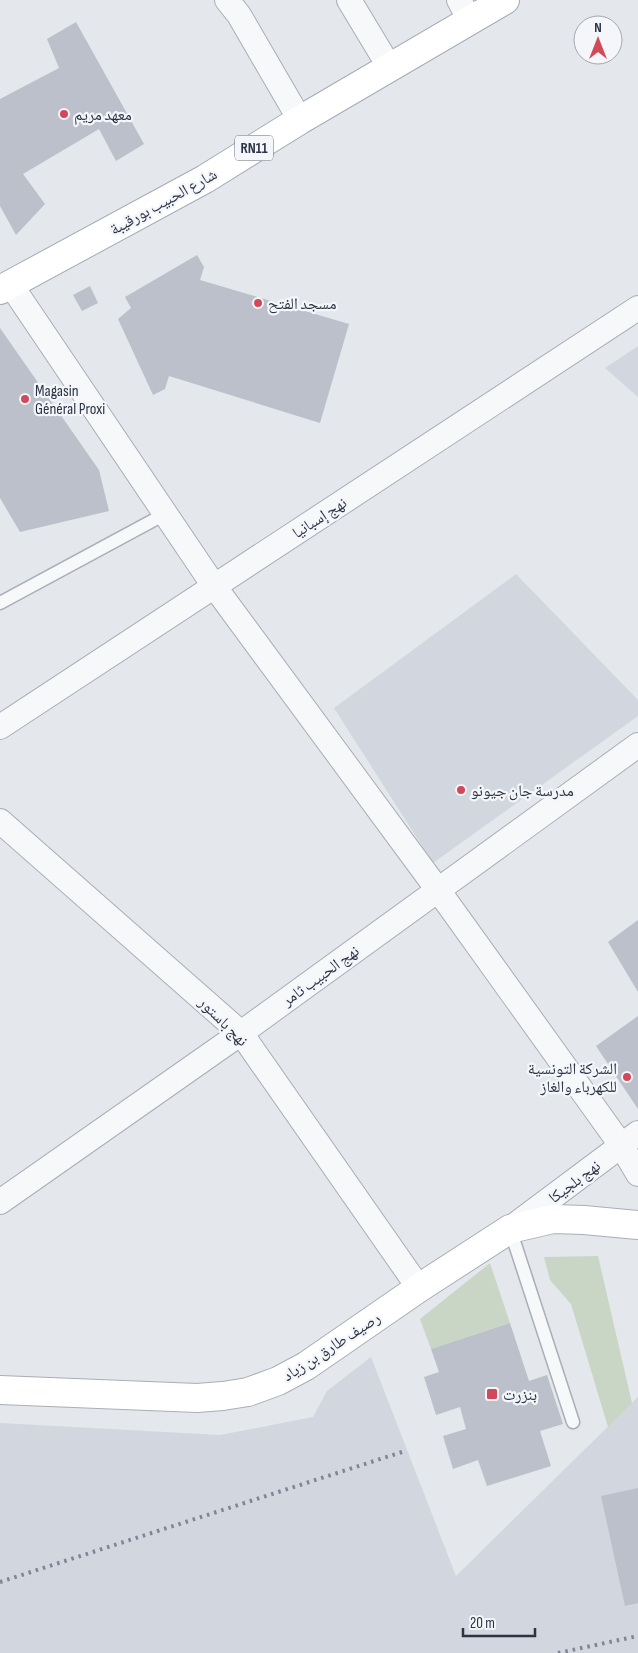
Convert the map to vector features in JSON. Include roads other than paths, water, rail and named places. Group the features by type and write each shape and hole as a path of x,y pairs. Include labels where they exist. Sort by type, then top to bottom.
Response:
{"main road":[{"name":"شارع الحبيب بورقيبة","path":"6,287 204,179 390,68 465,10 505,0"},
{"name":"رصيف طارق بن زياد","path":"0,1390 197,1398 248,1392 278,1381 306,1366 419,1288 510,1229 552,1219 638,1225"}],"street":[{"path":"349,0 390,68"},
{"path":"239,5 300,120"},
{"path":"6,287 214,586 438,890 630,1139 638,1174"},
{"name":"نهج إسبانيا","path":"0,727 638,308"},
{"name":"نهج الحبيب ثامر","path":"0,1202 241,1033 638,745"},
{"name":"نهج باستور","path":"0,821 241,1033 419,1288"},
{"name":"نهج بلجيكا","path":"510,1229 630,1139"}],"lane":[{"path":"0,602 165,514"},
{"path":"510,1229 573,1422"}],"railway":[{"path":"0,1582 402,1452"},
{"path":"558,1653 638,1636"}],"place":[{"name":"معهد مريم","path":"64,114"},
{"name":"مسجد الفتح","path":"258,303"},
{"name":"Magasin Général Proxi","path":"25,399"},
{"name":"مدرسة جان جيونو","path":"461,790"},
{"name":"الشركة التونسية للكهرباء والغاز","path":"627,1077"},
{"name":"بنزرت","path":"492,1394"}]}
